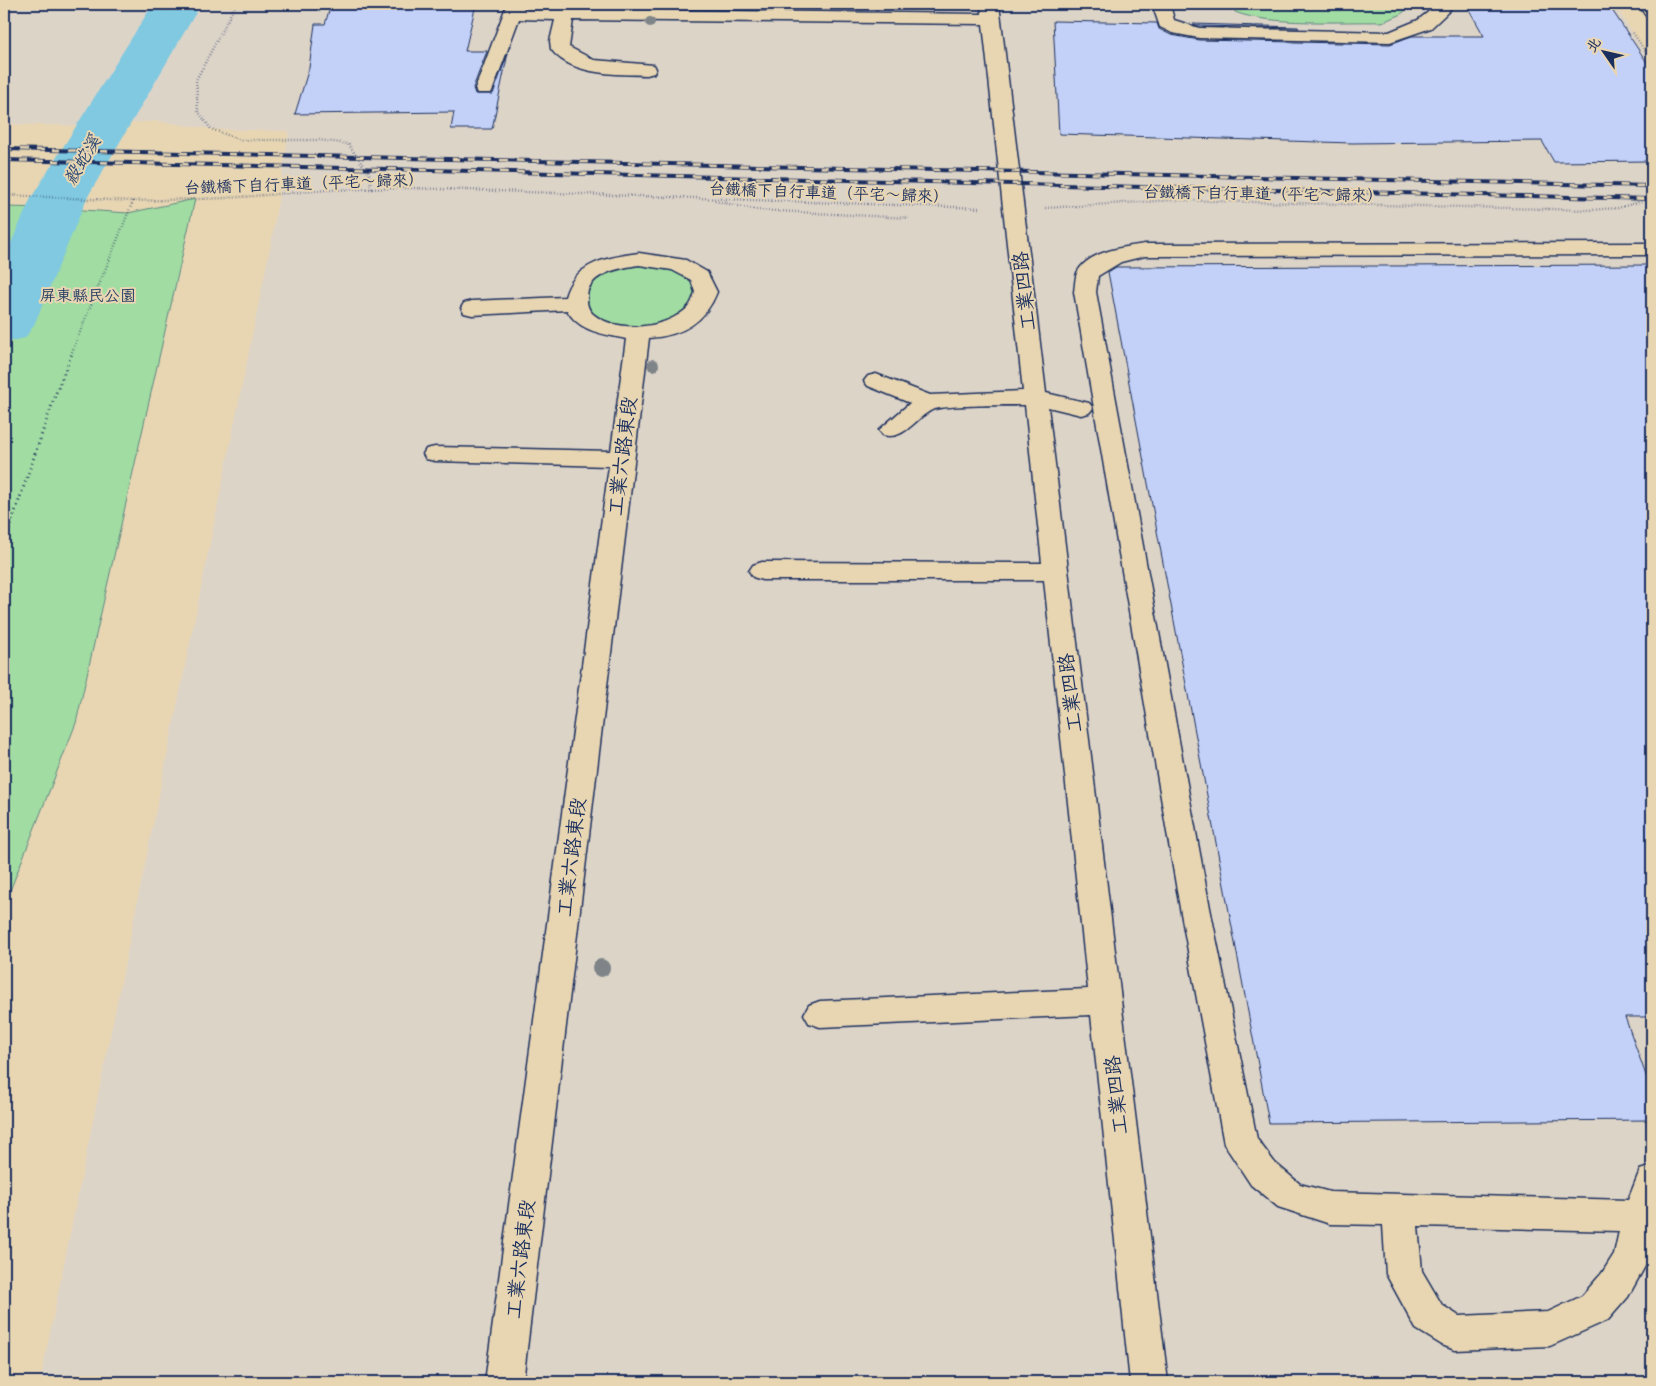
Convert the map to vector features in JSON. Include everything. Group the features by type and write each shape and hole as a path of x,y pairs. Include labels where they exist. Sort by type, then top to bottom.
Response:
{"street":[{"path":"1161,4 1166,23 1178,29 1199,33 1390,37 1420,27 1434,19 1441,10 1438,4"},
{"path":"1647,4 1652,12"},
{"path":"484,89 515,8 992,12"},
{"path":"566,9 559,41 560,49 567,55 601,67 648,69"},
{"name":"工業四路","path":"992,12 1149,1382"},
{"path":"1646,1216 1330,1208 1290,1196 1263,1174 1241,1144 1193,898 1086,292 1087,274 1100,262 1116,255 1145,250 1652,249"},
{"path":"639,259 660,260 680,264 695,272 705,283 707,296 702,308 690,319 673,327 638,333 610,330 593,324 581,314 575,303 575,291 584,279 598,269 617,262 639,259"},
{"path":"472,308 575,303"},
{"name":"工業六路東段","path":"504,1382 638,333"},
{"path":"876,381 927,402 1036,397 1081,408"},
{"path":"891,430 927,402"},
{"path":"435,454 622,459"},
{"path":"762,571 1056,572"},
{"path":"820,1014 1106,1001"},
{"path":"1399,1210 1404,1274 1429,1317 1455,1333 1550,1330 1595,1308 1614,1285 1631,1259 1646,1216 1652,1181"}],"path":[{"path":"236,4 196,80 198,111 211,129 241,140 319,140 348,144 370,175 370,189"},
{"name":"台鐵橋下自行車道（平宅～歸來）","path":"4,195 133,201 227,198 327,190 411,188 1015,209 1172,200 1590,210 1618,208 1652,198"},
{"path":"707,199 758,210 909,218"},
{"path":"4,544 56,393 133,201"}],"shaded area":[{"path":"4,4 1614,4 1652,63 1652,1382 40,1382 272,238 289,131 211,129 157,121 89,126 4,124"}],"green space":[{"path":"1232,4 1405,4 1407,9 1400,15 1382,22 1307,22 1249,16 1235,12"},
{"name":"屏東縣民公園","path":"195,199 76,723 4,906 4,207 128,213"},
{"path":"617,262 680,264 707,296 653,332 593,324 575,291"}],"building":[{"path":"331,4 476,4 465,51 487,51 473,88 475,94 493,94 508,53 492,129 451,129 454,112 295,114 309,68 315,24 325,24"},
{"path":"1466,4 1608,4 1652,70 1652,161 1554,162 1542,141 1352,143 1059,134 1053,21 1157,23 1159,29 1171,35 1199,40 1390,44 1412,36 1484,36"},
{"path":"1193,24 1298,27 1299,28 1199,26"},
{"path":"1652,265 1652,1017 1625,1017 1652,1092 1652,1120 1269,1123 1108,272 1116,267"}],"waterway":[{"name":"殺蛇溪","path":"4,325 59,198 177,4"}],"railway":[{"path":"4,149 1652,186"},
{"path":"4,160 1652,199"}]}
